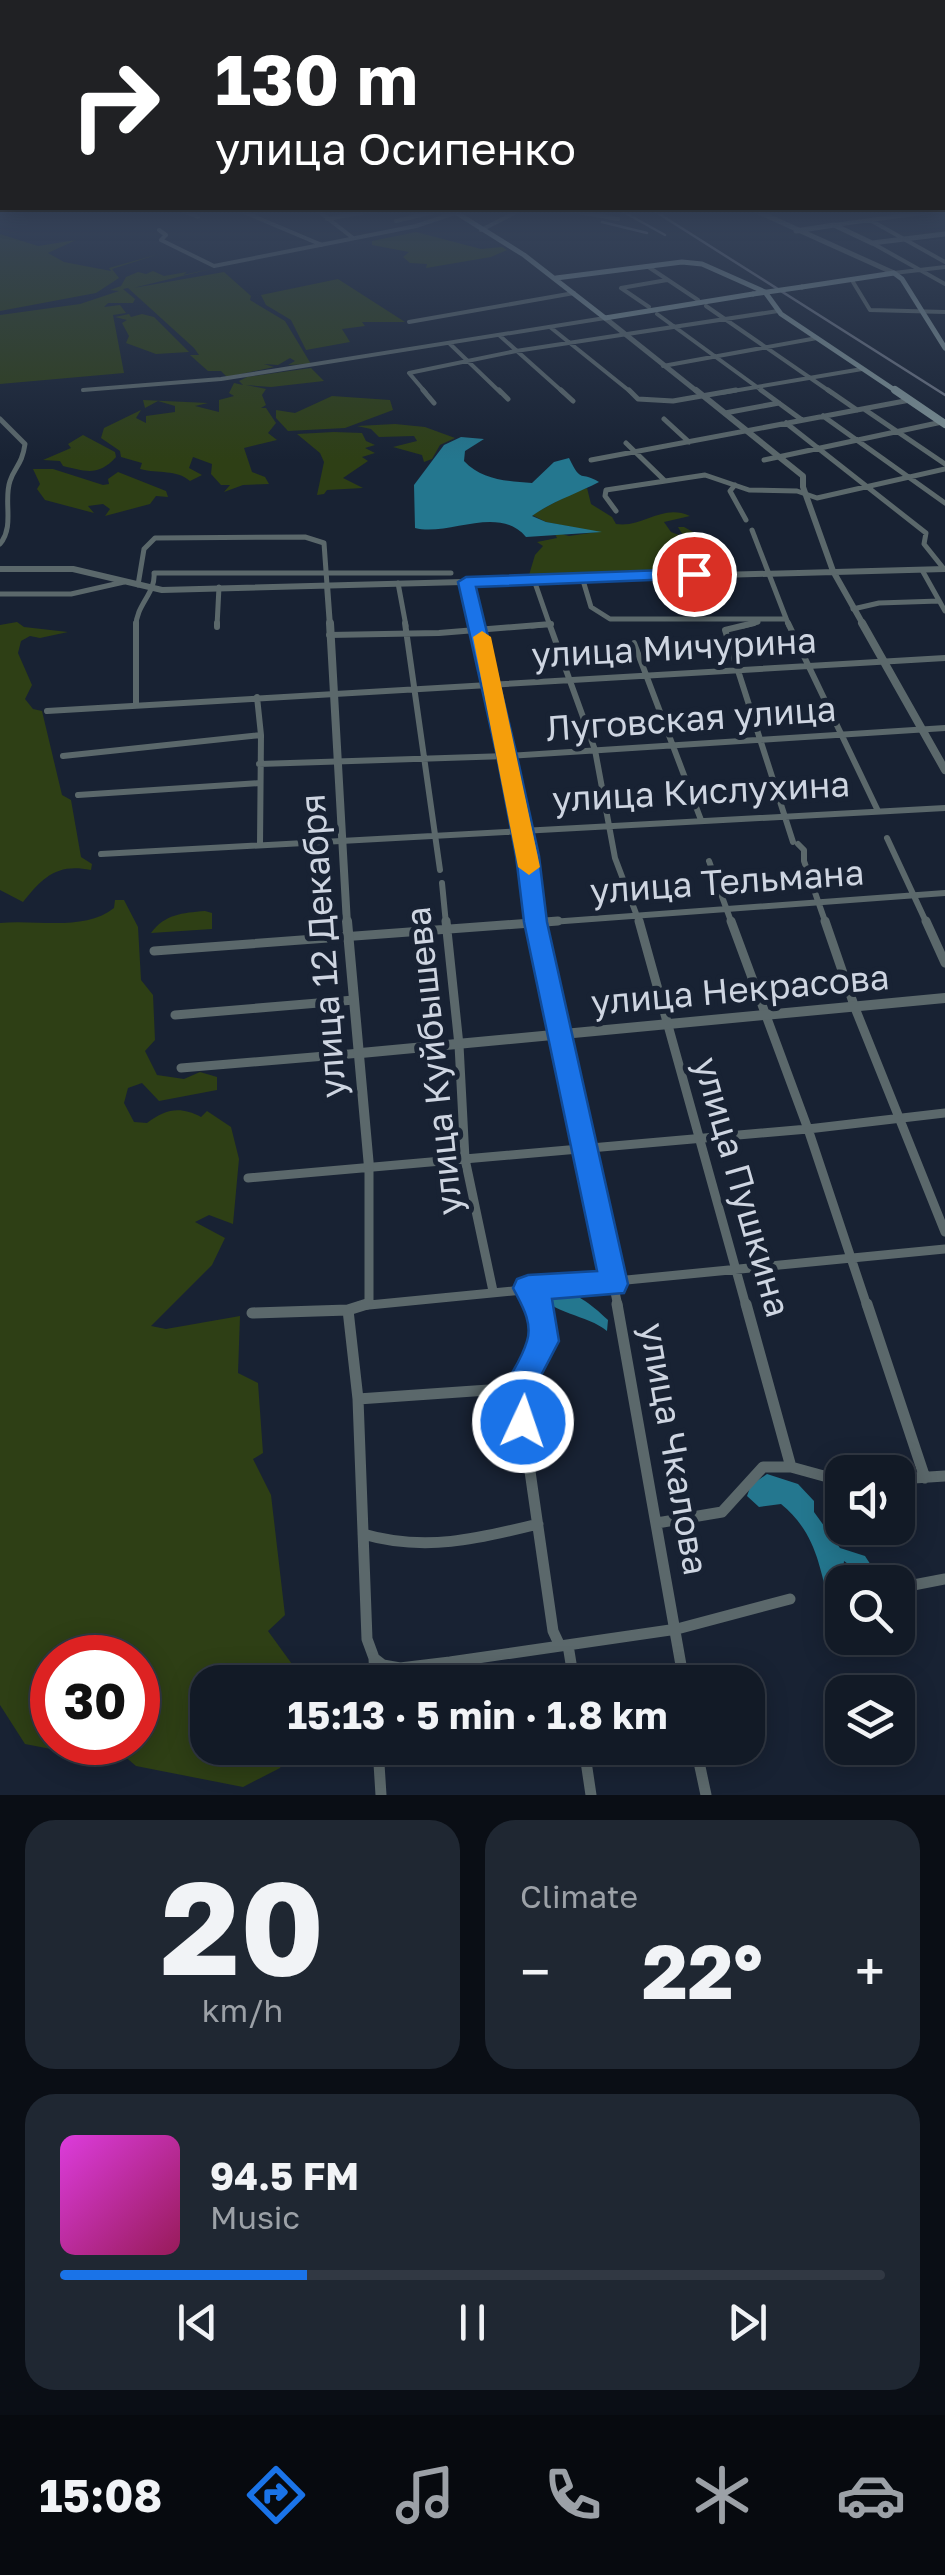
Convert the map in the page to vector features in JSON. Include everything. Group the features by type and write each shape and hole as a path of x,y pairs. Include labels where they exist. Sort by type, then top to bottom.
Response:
{"main road":[{"path":"575,294 602,316 755,294"},
{"path":"767,294 778,311 944,423"},
{"path":"911,294 945,348"}],"street":[{"path":"408,322 570,294"},
{"path":"629,294 649,307"},
{"path":"688,294 698,300"},
{"path":"859,294 866,307 945,312"},
{"path":"706,306 898,431 945,467"},
{"path":"434,402 409,374 516,351 778,311"},
{"path":"657,314 802,420"},
{"path":"82,390 221,379 602,316 803,476 834,571 945,770"},
{"path":"550,327 612,373 636,399 663,402 862,369"},
{"path":"499,335 572,401"},
{"path":"663,366 817,338"},
{"path":"449,343 508,399"},
{"path":"592,460 910,400"},
{"path":"725,413 779,403"},
{"path":"823,416 945,503"},
{"path":"0,419 25,444 22,465 10,480 6,536 0,544"},
{"path":"664,419 689,442"},
{"path":"786,423 926,534 924,544 945,569"},
{"path":"764,460 944,423"},
{"path":"626,443 664,480"},
{"path":"616,511 605,496 606,490 664,480 705,475 736,486 835,497 945,467"},
{"path":"736,486 730,491 746,520"},
{"path":"752,530 786,618 878,811"},
{"path":"138,585 144,549 155,538 320,538 324,543 328,585"},
{"path":"0,568 72,569 152,589 945,569"},
{"path":"136,703 136,614 152,589 154,573 324,570 451,573"},
{"path":"922,570 945,612"},
{"path":"582,577 591,608 606,612 610,620 740,617 758,622"},
{"name":"улица Пушкина","path":"534,580 596,750 615,858 638,916 791,1467"},
{"path":"0,594 71,594 124,582"},
{"name":"улица Чкалова","path":"466,582 480,628 507,756 528,856 536,922 614,1284 682,1665"},
{"name":"улица Куйбышева","path":"398,583 440,870"},
{"name":"улица 12 Декабря","path":"328,585 346,842 347,937 370,1167 369,1303"},
{"path":"217,626 219,588"},
{"path":"853,609 879,603 939,601"},
{"path":"786,618 725,630 796,843 804,850 804,860 855,1008 945,1232"},
{"path":"329,635 439,633 551,624"},
{"path":"634,643 701,820"},
{"name":"улица Мичурина","path":"47,711 945,658"},
{"path":"256,696 261,735 260,846"},
{"name":"Луговская улица","path":"259,764 507,756 945,728"},
{"path":"63,756 261,735"},
{"path":"78,794 260,783"},
{"name":"улица Кислухина","path":"101,854 945,808"},
{"path":"887,838 945,962"},
{"path":"710,861 808,1130 924,1478"},
{"name":"улица Куйбышева","path":"442,884 459,1045 465,1159 493,1291"},
{"name":"улица Тельмана","path":"154,951 945,893"},
{"name":"улица Некрасова","path":"181,1068 945,998"},
{"path":"175,1015 354,1000"},
{"path":"248,1178 808,1130 945,1113"},
{"path":"252,1313 348,1310 369,1303 422,1302 493,1291 614,1284 945,1249"},
{"path":"528,1288 540,1304 544,1341 518,1388 553,1631 564,1646 569,1665"},
{"path":"348,1310 358,1399 367,1639 374,1665"},
{"path":"358,1399 518,1388"},
{"path":"656,1522 722,1512 763,1467 791,1467 825,1476"},
{"path":"915,1478 945,1476"},
{"path":"363,1534 420,1548 472,1541 538,1524"},
{"path":"915,1584 945,1579"},
{"path":"374,1658 383,1665 400,1668 564,1646 677,1630 790,1600"},
{"path":"379,1765 380,1795"},
{"path":"587,1765 591,1795"},
{"path":"700,1765 706,1795"}],"green space":[{"path":"0,294 92,294 0,311"},
{"path":"111,294 129,294 135,299 133,303 108,303 104,307 120,305 126,313 113,315 124,373 0,384 0,315 80,304"},
{"path":"134,294 248,294 250,300 285,321 311,364 288,365 295,361 290,358 278,365 264,364 274,367 227,377 221,371 208,371 190,355 199,355"},
{"path":"361,294 405,322 362,322 365,326 342,329 350,342 306,350 291,320 266,305 261,295"},
{"path":"115,317 154,317 189,352 156,354 126,343 129,336 122,323 127,320"},
{"path":"311,368 324,381 271,387 246,385 266,389 262,395 266,405 261,408 266,408 276,423 268,433 277,440 244,448 252,472 265,477 269,484 243,485 224,492 230,485 221,485 211,474 212,464 193,457 189,468 202,475 190,481 173,473 140,469 142,463 121,457 120,451 101,438 104,428 141,410 136,418 146,423 146,416 175,412 175,406 158,401 145,408 143,400 208,403 195,406 219,412 219,400 234,396 229,393 234,383 243,385 239,381 247,377"},
{"path":"332,396 390,400 393,410 345,428 288,431 276,418 276,410 295,413"},
{"path":"357,426 425,427 455,438 440,445 432,459 424,462 422,455 393,447 417,441 414,436 379,437 371,429"},
{"path":"362,433 366,441 375,445 365,448 375,453 362,457 368,461 343,478 363,488 327,490 317,495 324,462 320,453 297,434"},
{"path":"83,435 115,452 116,457 103,468 91,471 43,460 71,448 68,444"},
{"path":"33,469 53,469 103,485 109,484 108,479 118,472 166,491 168,497 156,496 150,504 105,516 110,509 103,504 88,506 94,513 45,500 37,489 40,484"},
{"path":"587,488 591,504 616,524 635,523 671,512 690,516 664,522 671,532 684,537 678,527 684,527 715,544 706,548 693,543 691,547 699,554 726,560 723,569 529,575 535,555 543,546 537,542 557,538 554,532 569,536 597,532 546,522 532,515"},
{"path":"17,622 24,627 68,632 40,638 30,636 21,641 18,653 32,685 25,699 33,709 42,711 62,795 71,800 81,857 92,864 91,870 69,869 52,874 23,902 0,890 0,625"},
{"path":"115,900 124,900 138,927 141,980 153,995 155,1040 145,1051 157,1075 184,1079 200,1072 217,1077 217,1090 159,1101 142,1083 128,1088 124,1103 134,1122 147,1123 173,1111 201,1117 207,1111 231,1127 239,1159 233,1224 209,1215 195,1222 225,1238 212,1265 151,1326 166,1329 240,1316 238,1373 258,1383 263,1453 253,1459 271,1495 285,1615 268,1631 293,1665 190,1665 190,1765 282,1765 243,1787 135,1765 160,1765 160,1635 30,1635 30,1745 25,1744 0,1705 0,923 74,922 114,908"},
{"path":"212,913 212,929 151,933 168,918"}],"water":[{"path":"461,437 484,439 465,451 464,461 487,476 504,480 532,483 554,462 569,458 579,474 599,482 532,516 602,532 526,537 515,528 487,522 442,529 415,528 414,485 444,445"},
{"path":"552,1289 589,1304 608,1320 607,1331 551,1305 536,1290"},
{"path":"767,1474 798,1484 814,1501 814,1512 825,1527 825,1545 838,1545 865,1556 871,1565 850,1565 844,1561 844,1565 825,1565 825,1587 802,1526 781,1504 759,1507 747,1496 751,1485"}],"railway":[{"path":"785,294 945,395"}],"slow traffic":[{"path":"482,637 529,867"}],"route":[{"path":"523,1422 518,1388 544,1341 540,1304 528,1288 614,1284 536,922 528,856 520,834 507,756 480,628 466,582 694,574"}]}
